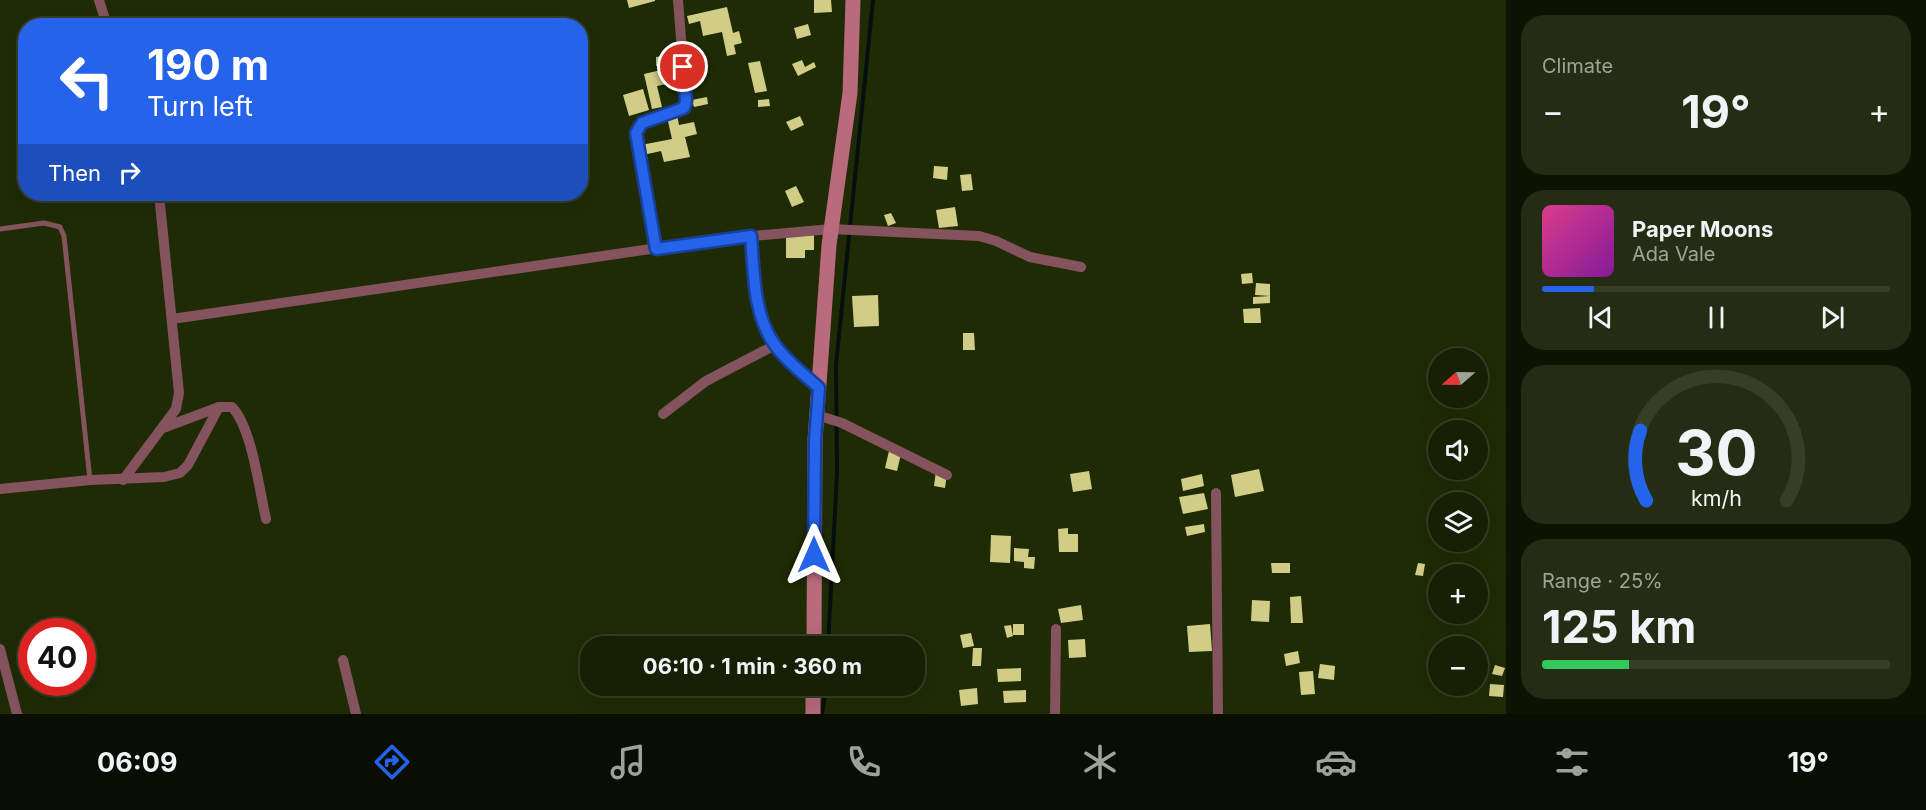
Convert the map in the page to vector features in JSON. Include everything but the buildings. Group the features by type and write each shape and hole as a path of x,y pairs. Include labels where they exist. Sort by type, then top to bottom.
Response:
{"street":[{"path":"99,0 105,18"},
{"path":"656,249 636,133 642,123 684,108 686,101 678,0"},
{"path":"814,636 819,388 850,93 853,0"},
{"path":"123,480 176,409 179,393 160,201"},
{"path":"172,319 751,236 835,230 979,236 996,240 1030,257 1081,267"},
{"path":"751,236 756,295 765,328 775,345 819,388"},
{"path":"663,414 706,381 775,345"},
{"path":"162,428 219,407 232,407 240,415 266,519"},
{"path":"0,489 90,480 123,480 180,473 188,465 219,407"},
{"path":"820,416 842,423 947,475"},
{"path":"1216,493 1218,714"},
{"path":"1055,714 1056,629"},
{"path":"0,650 17,714"},
{"path":"343,660 356,714"},
{"path":"813,696 813,714"}],"lane":[{"path":"0,229 44,223 60,227 64,236 90,480"}],"waterway":[{"path":"829,636 837,473 836,365 873,0"},
{"path":"822,714 825,696"}],"route":[{"path":"683,67 686,101 684,108 642,123 637,127 636,133 656,249 751,236 756,295 765,328 782,354 819,388 815,440 814,555"}]}
